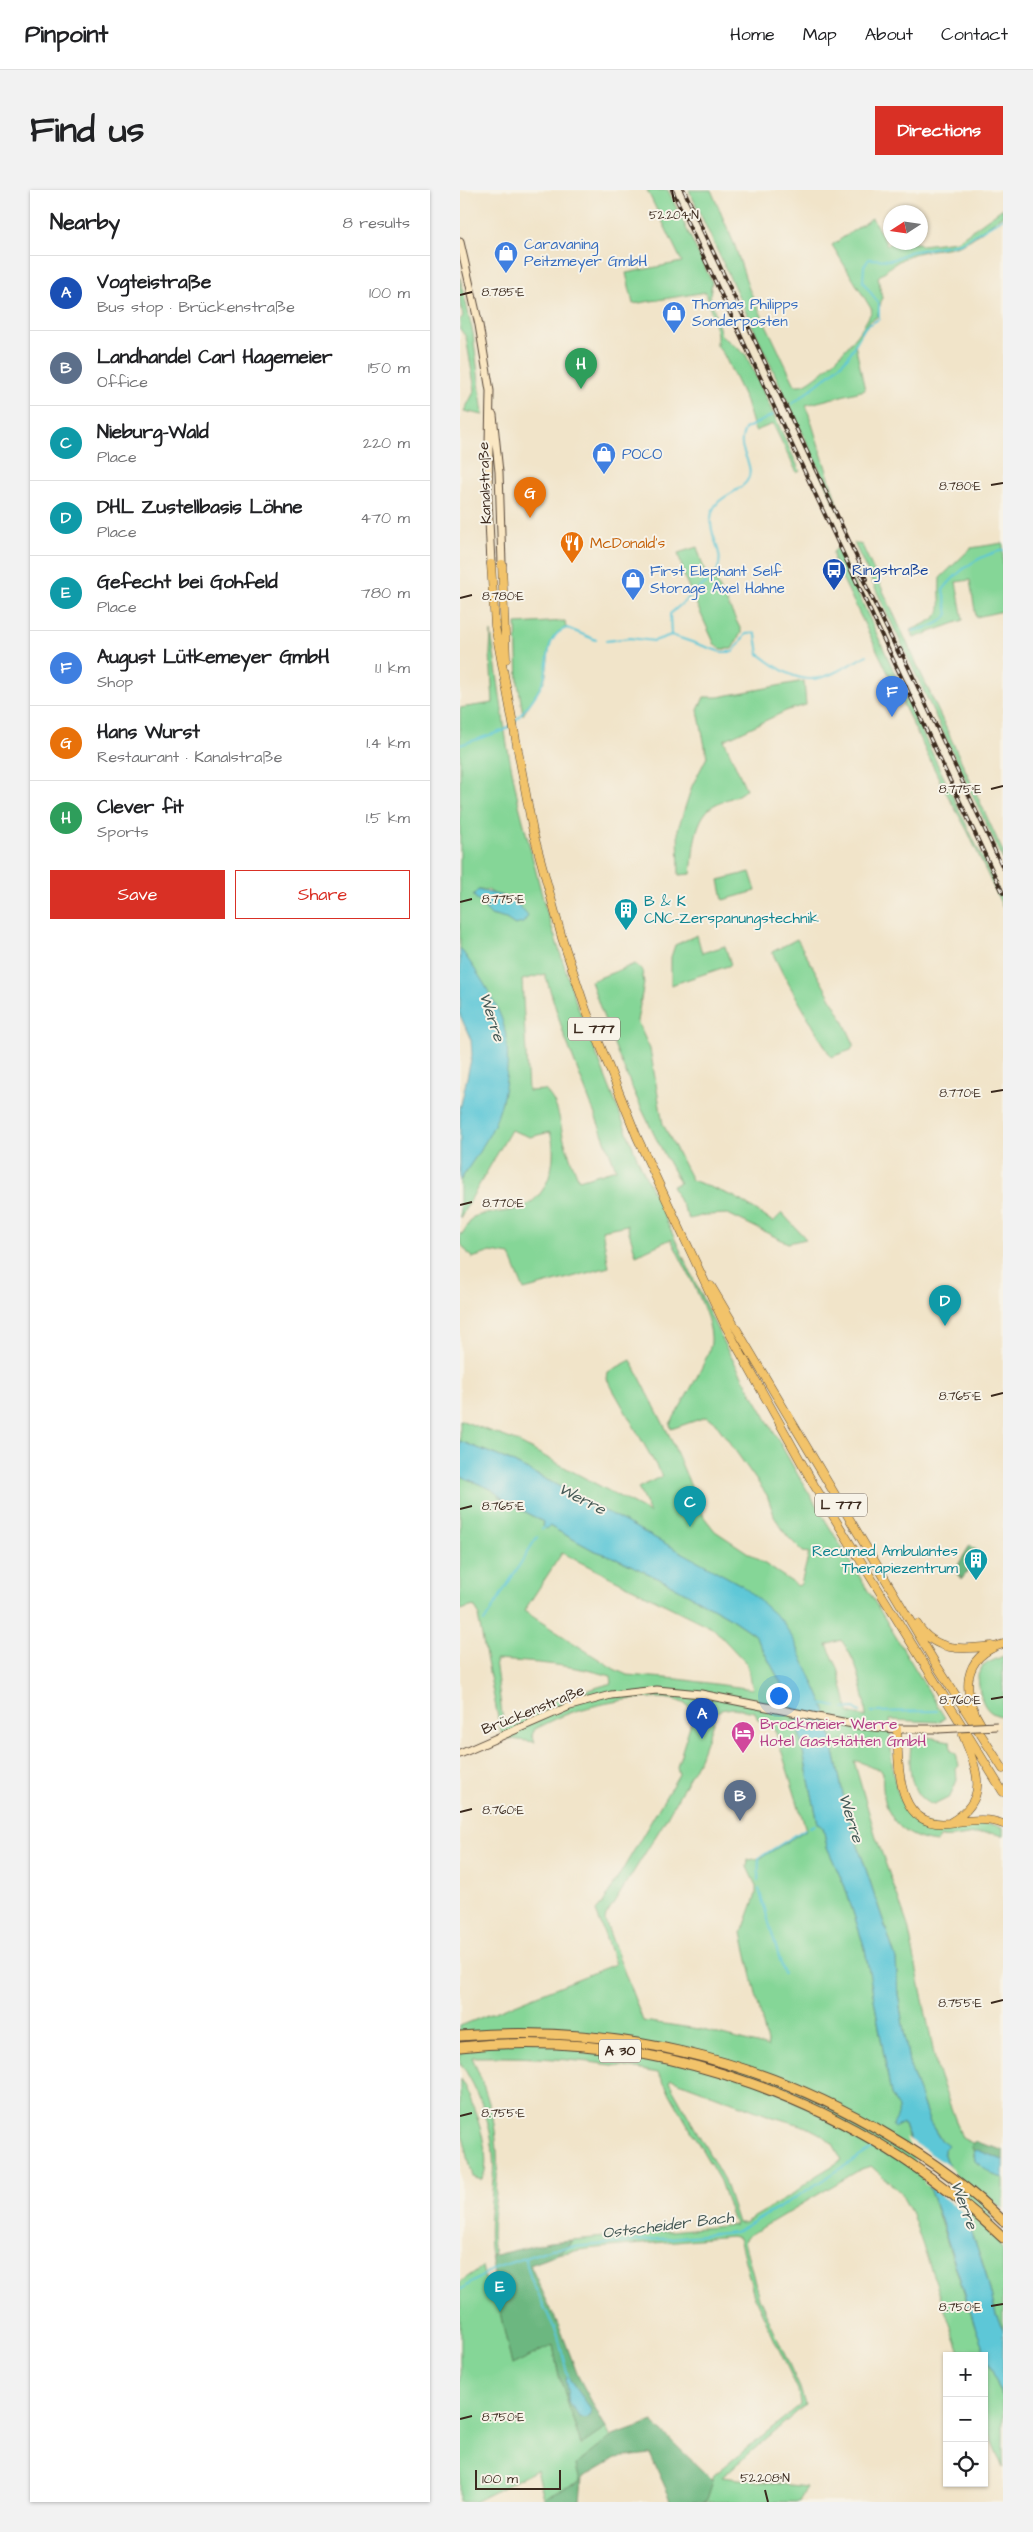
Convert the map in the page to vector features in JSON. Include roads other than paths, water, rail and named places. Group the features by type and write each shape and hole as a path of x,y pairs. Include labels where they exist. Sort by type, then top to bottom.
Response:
{"highway":[{"name":"L 777","path":"491,564 495,626 507,681 513,727 533,832 562,938 607,1065 637,1137 725,1325 814,1485 1003,1792"},
{"name":"L 777","path":"502,564 507,681"},
{"name":"L 777","path":"686,1243 789,1420 1003,1768"},
{"name":"L 777","path":"893,1591 900,1595 921,1630 931,1639 945,1647 958,1649 1003,1644"},
{"path":"1003,1644 982,1652 973,1663 968,1682 970,1703 978,1721 1000,1757 1003,1768"},
{"path":"948,1824 966,1813 973,1804 978,1786 976,1768 955,1714"},
{"path":"897,1729 900,1777 908,1805 915,1814 923,1819 948,1824 980,1820 1003,1824"},
{"name":"A 30","path":"460,2036 521,2033 601,2037 679,2050 770,2077 825,2101 895,2139 927,2159 972,2192 1002,2219"},
{"name":"A 30","path":"460,2047 533,2044 604,2048 683,2062 775,2092 828,2115 917,2166 954,2195 1003,2238"}],"main road":[{"name":"Kanalstraße","path":"460,242 479,326 496,427 502,564"},
{"name":"Kanalstraße","path":"491,402 488,465 491,564"},
{"name":"Brückenstraße","path":"460,1754 570,1706 630,1692 657,1690 701,1694 849,1722 897,1729 1000,1726"}],"water":[{"path":"478,890 503,896 505,900 513,899 528,916 523,923 515,925 506,919 491,915 473,895"},
{"name":"Werre","path":"460,948 482,981 501,1017 507,1043 507,1071 499,1113 494,1125 460,1181 460,1109 472,1055 471,1040 460,1015"},
{"name":"Werre","path":"460,1441 508,1460 743,1586 782,1621 795,1642 825,1709 847,1813 896,1959 898,1994 909,2063 929,2121 940,2139 948,2145 944,2149 944,2153 985,2270 996,2315 1003,2329 1003,2399 988,2360 988,2352 985,2352 976,2329 941,2220 908,2134 903,2123 894,2128 892,2126 897,2117 898,2110 891,2094 865,1949 845,1887 827,1847 823,1827 818,1823 797,1723 788,1696 755,1635 727,1616 666,1582 616,1558 593,1550 549,1526 546,1529 542,1526 543,1522 502,1498 491,1489 460,1476"},
{"path":"977,2150 1003,2160 1003,2178 991,2174 975,2161 974,2151"},
{"path":"568,2377 591,2409 591,2415 586,2419 579,2417 569,2402 565,2379"}],"waterway":[{"path":"792,404 833,372 848,357 865,327 879,319 879,304 863,282 864,266 869,259 892,260 909,252 961,243 1003,218"},
{"path":"715,574 720,560 711,526 712,511 720,500 743,486 747,481 750,472 742,443 745,429 773,415"},
{"path":"913,631 928,627 945,618 948,614 943,590 962,570 985,556 1003,550"},
{"path":"671,635 670,614 709,580"},
{"path":"515,721 542,684 546,672 549,649 555,636 567,628 596,640"},
{"path":"606,641 630,638 654,641 671,635 721,652 733,652 746,634 754,633 759,654 789,674 813,679 837,672 867,655"},
{"path":"460,745 505,730 511,724"},
{"path":"484,1622 537,1537"},
{"path":"822,1704 836,1707"},
{"path":"844,1709 854,1708 860,1712"},
{"path":"871,1712 937,1711"},
{"path":"810,1827 815,1825"},
{"path":"758,1881 759,1858 805,1829"},
{"path":"759,1889 784,1974"},
{"name":"Ostscheider Bach","path":"460,2290 495,2268 551,2249 735,2232 779,2208 876,2146"},
{"path":"525,2258 531,2279 558,2336 568,2377"}],"railway":[{"path":"672,190 1003,893"},
{"path":"684,190 867,579"},
{"path":"861,575 900,656"},
{"path":"900,649 1003,868"}],"place":[{"name":"Caravaning Peitzmeyer GmbH","path":"506,274"},
{"name":"Thomas Philipps Sonderposten","path":"674,334"},
{"name":"Clever fit","path":"581,389"},
{"name":"POCO","path":"604,475"},
{"name":"Hans Wurst","path":"530,518"},
{"name":"McDonald's","path":"572,564"},
{"name":"Ringstraße","path":"834,591"},
{"name":"First Elephant Self Storage Axel Hahne","path":"633,601"},
{"name":"August Lütkemeyer GmbH","path":"892,717"},
{"name":"B & K CNC-Zerspanungstechnik","path":"626,931"},
{"name":"DHL Zustellbasis Löhne","path":"945,1326"},
{"name":"Nieburg-Wald","path":"690,1527"},
{"name":"Recumed Ambulantes Therapiezentrum","path":"976,1581"},
{"name":"Vogteistraße","path":"702,1739"},
{"name":"Brockmeier Werre Hotel Gaststätten GmbH","path":"743,1754"},
{"name":"Landhandel Carl Hagemeier","path":"740,1821"},
{"name":"Gefecht bei Gohfeld","path":"500,2312"}]}
